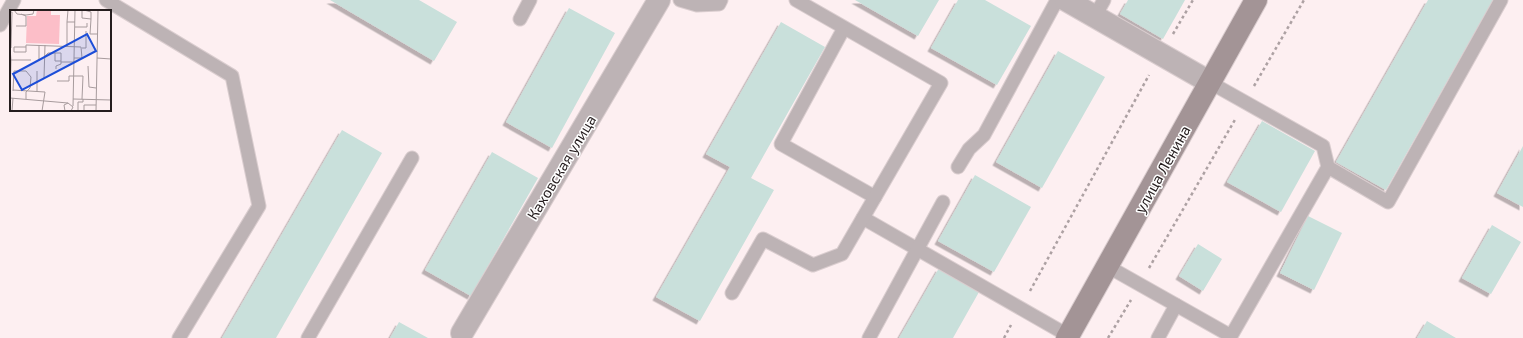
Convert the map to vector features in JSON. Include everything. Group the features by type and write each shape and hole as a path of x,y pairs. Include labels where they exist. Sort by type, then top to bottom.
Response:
{"street":[{"name":"Каховская улица","path":"462,333 659,0"},
{"path":"1066,0 1099,8 1160,55 1210,83"},
{"name":"улица Ленина","path":"1068,337 1256,0"}],"lane":[{"path":"0,25 14,0"},
{"path":"106,0 232,76 259,206 179,338"},
{"path":"520,19 530,0"},
{"path":"680,0 697,5 719,4 722,0"},
{"path":"732,293 763,239 813,265 842,254 941,83 796,0"},
{"path":"958,167 969,149 984,135 1057,0"},
{"path":"1328,167 1388,202 1501,0"},
{"path":"844,28 781,144 875,197"},
{"path":"1108,266 1231,336 1328,167 1323,146 1210,83"},
{"path":"308,338 412,158"},
{"path":"869,338 943,202"},
{"path":"863,218 1068,337"},
{"path":"1158,338 1176,305"}],"path":[{"path":"1027,296 1192,0"},
{"path":"1108,338 1304,0"},
{"path":"1004,338 1012,324"}],"building":[{"path":"330,0 419,0 457,22 434,61"},
{"path":"855,0 939,0 918,36"},
{"path":"958,0 985,0 1031,26 997,85 931,48"},
{"path":"1128,0 1185,0 1163,39 1120,14"},
{"path":"1428,0 1493,0 1386,190 1336,162"},
{"path":"569,8 615,33 552,148 506,122"},
{"path":"781,22 825,47 751,178 774,190 700,321 656,297 730,167 706,154"},
{"path":"1058,51 1105,77 1042,188 996,162"},
{"path":"1262,121 1315,151 1281,212 1227,182"},
{"path":"342,130 382,153 276,338 222,338"},
{"path":"1523,146 1523,207 1497,193"},
{"path":"492,152 538,178 471,296 425,270"},
{"path":"975,175 1031,207 994,272 938,241"},
{"path":"1308,216 1342,233 1314,290 1280,273"},
{"path":"1492,225 1521,242 1491,294 1462,278"},
{"path":"1198,244 1222,259 1203,291 1179,276"},
{"path":"939,268 979,292 953,338 899,338"},
{"path":"1427,321 1456,338 1417,338"},
{"path":"399,322 428,338 390,338"}]}
